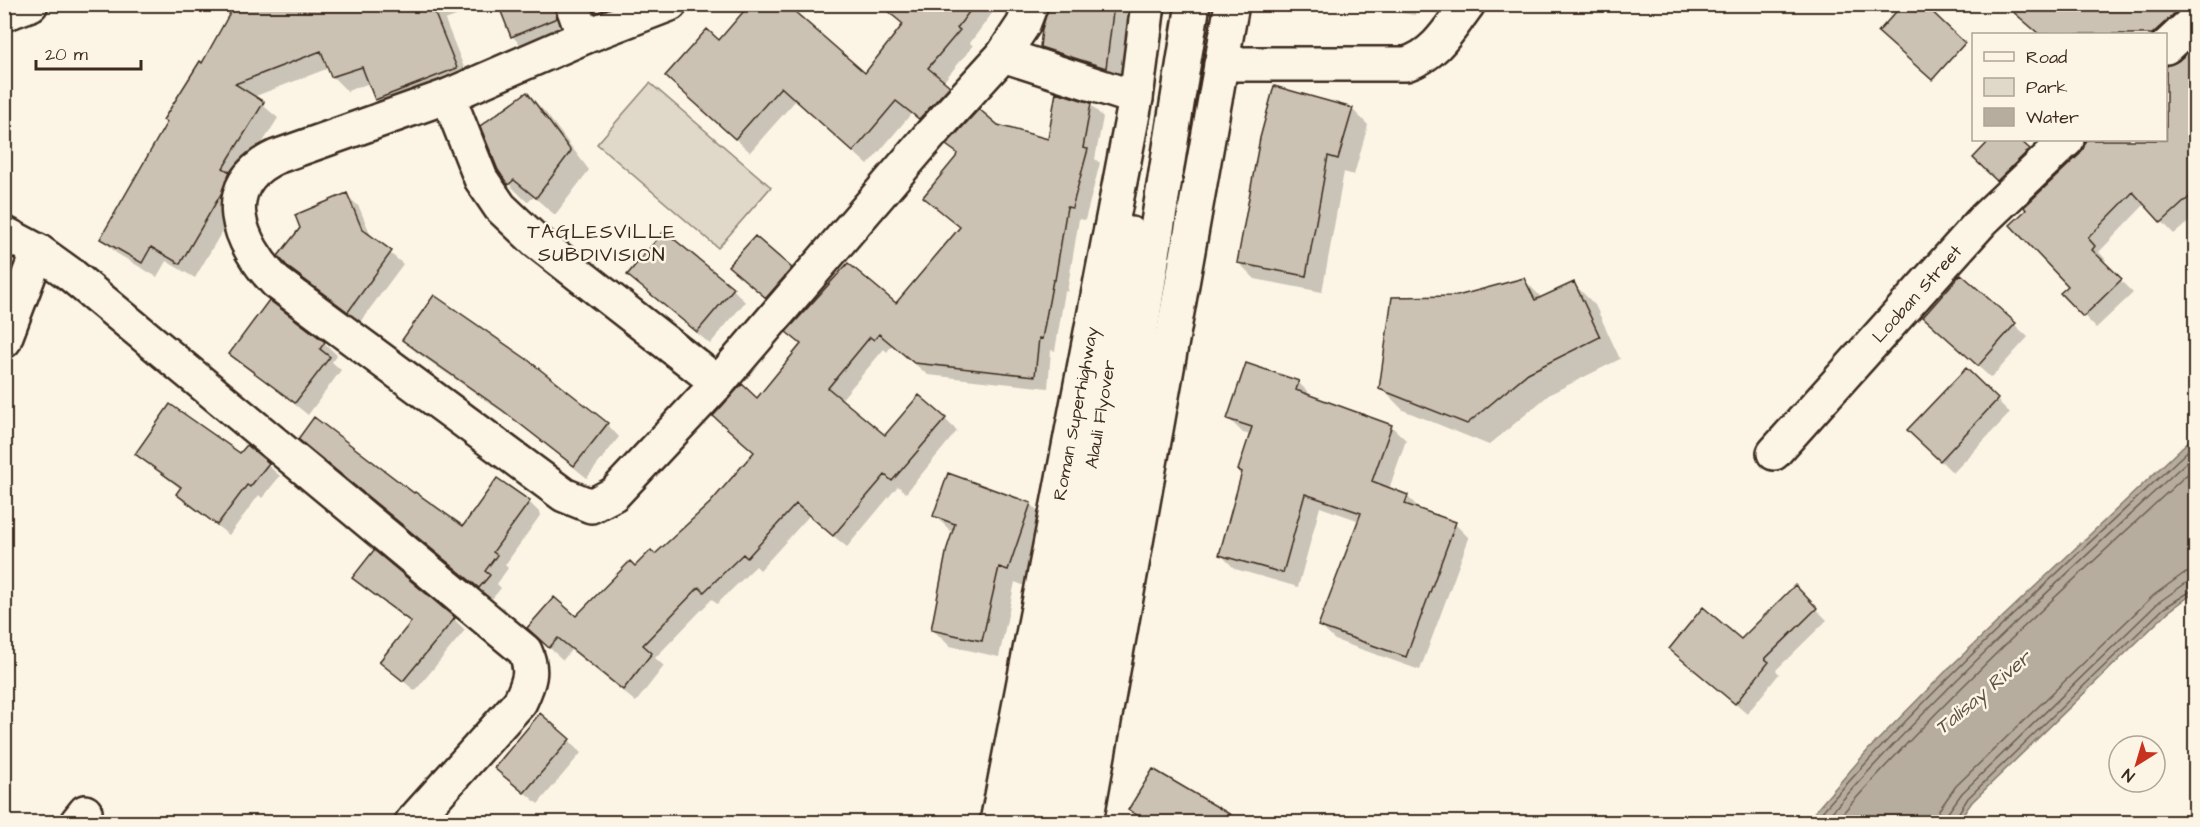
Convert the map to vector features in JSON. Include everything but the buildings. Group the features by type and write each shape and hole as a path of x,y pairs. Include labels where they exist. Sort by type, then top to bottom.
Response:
{"street":[{"path":"4,15 31,4"},
{"path":"572,4 584,37"},
{"path":"670,4 584,37 448,96 258,165 247,176 239,196 239,222 248,247 259,264 276,282 564,495 591,506 614,494 718,383 931,134 1004,55 1023,25 1031,4"},
{"name":"Roman Superhighway","path":"997,822 1136,98 1148,4"},
{"name":"Alauli Flyover","path":"1055,822 1117,479 1174,52 1170,4"},
{"name":"Alauli Flyover","path":"1030,822 1174,52 1193,4"},
{"path":"1086,822 1232,4"},
{"path":"1221,64 1406,64 1421,59 1432,51 1468,4"},
{"path":"2167,46 2196,19"},
{"path":"1004,55 1136,98"},
{"path":"448,96 481,179 500,207 536,241 718,383"},
{"name":"Looban Street","path":"1774,453 1983,220 2066,141"},
{"path":"4,233 38,251 70,274 525,651 532,666 530,682 520,702 412,822"},
{"path":"4,341 38,251"}],"green space":[{"path":"650,83 771,187 718,248 597,144"}],"water":[{"name":"Talisay River","path":"2195,435 2195,592 2168,612 1972,802 1958,822 1806,822 1869,749 1950,667"}],"district":[{"name":"TAGLESVILLE SUBDIVISION","path":"602,244"}]}
